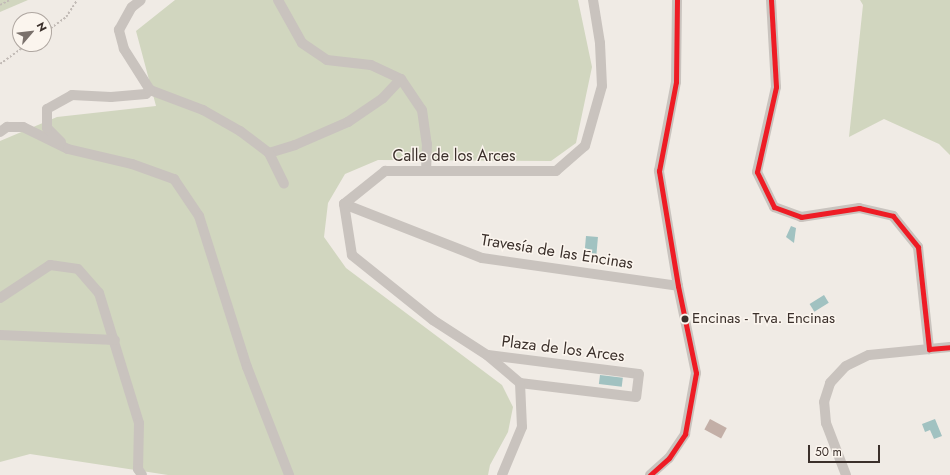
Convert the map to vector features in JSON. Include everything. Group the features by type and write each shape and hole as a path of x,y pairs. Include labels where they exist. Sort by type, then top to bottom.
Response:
{"street":[{"path":"141,0 132,7 119,30 124,49 150,90 203,110 240,131 269,153 284,184"},
{"path":"278,0 302,43 328,60 371,65 401,79 422,110 427,144 426,171"},
{"name":"Calle de los Arces","path":"344,204 385,171 556,171 585,146 602,86 600,43 593,0"},
{"path":"650,475 669,458 685,434 696,373 678,286 659,172 676,82 677,0"},
{"path":"770,0 776,87 757,172 774,206 801,217 859,208 893,216 918,247 929,349"},
{"path":"269,153 295,145 348,122 384,98 401,79"},
{"path":"68,149 47,128 47,109 72,95 111,97 146,94 150,90"},
{"path":"0,132 7,127 23,127 68,149 132,164 174,179 199,216 247,366 289,475"},
{"path":"344,204 352,255 433,320 487,354 520,383 522,427 502,475"},
{"name":"Travesía de las Encinas","path":"344,204 482,258 678,286"},
{"path":"0,298 50,265 78,269 99,293 115,340 139,423 138,469 142,475"},
{"path":"0,335 115,340"},
{"path":"846,475 826,423 824,402 830,383 846,366 869,355 950,347"},
{"name":"Plaza de los Arces","path":"487,354 639,374 636,397 520,383"}],"path":[{"path":"0,5 10,0"},
{"path":"52,27 66,17 77,0"},
{"path":"0,64 17,52"}],"green space":[{"path":"0,0 28,0 0,12"},
{"path":"175,0 578,0 592,67 576,143 551,161 378,160 345,174 328,203 324,237 346,268 502,385 513,407 508,432 490,465 488,475 168,475 30,454 0,462 0,141 57,117 156,106 136,31"},
{"path":"860,0 950,0 950,155 939,144 884,119 849,137 863,5"}],"water":[{"path":"791,226 796,228 794,243 786,237"},
{"path":"586,236 598,237 596,254 585,253"},
{"path":"824,295 829,303 814,312 810,304"},
{"path":"600,375 623,378 622,387 599,384"},
{"path":"935,419 942,436 934,439 930,430 925,432 922,424"}],"building":[{"path":"710,419 727,428 721,439 704,430"}],"transit line":[{"path":"650,475 669,458 685,434 696,373 678,286 659,171 676,82 677,0"},
{"path":"771,0 776,87 757,172 774,207 801,217 859,208 893,216 918,247 929,349 950,347"}],"place":[{"name":"Encinas - Trva. Encinas","path":"685,319"}]}
